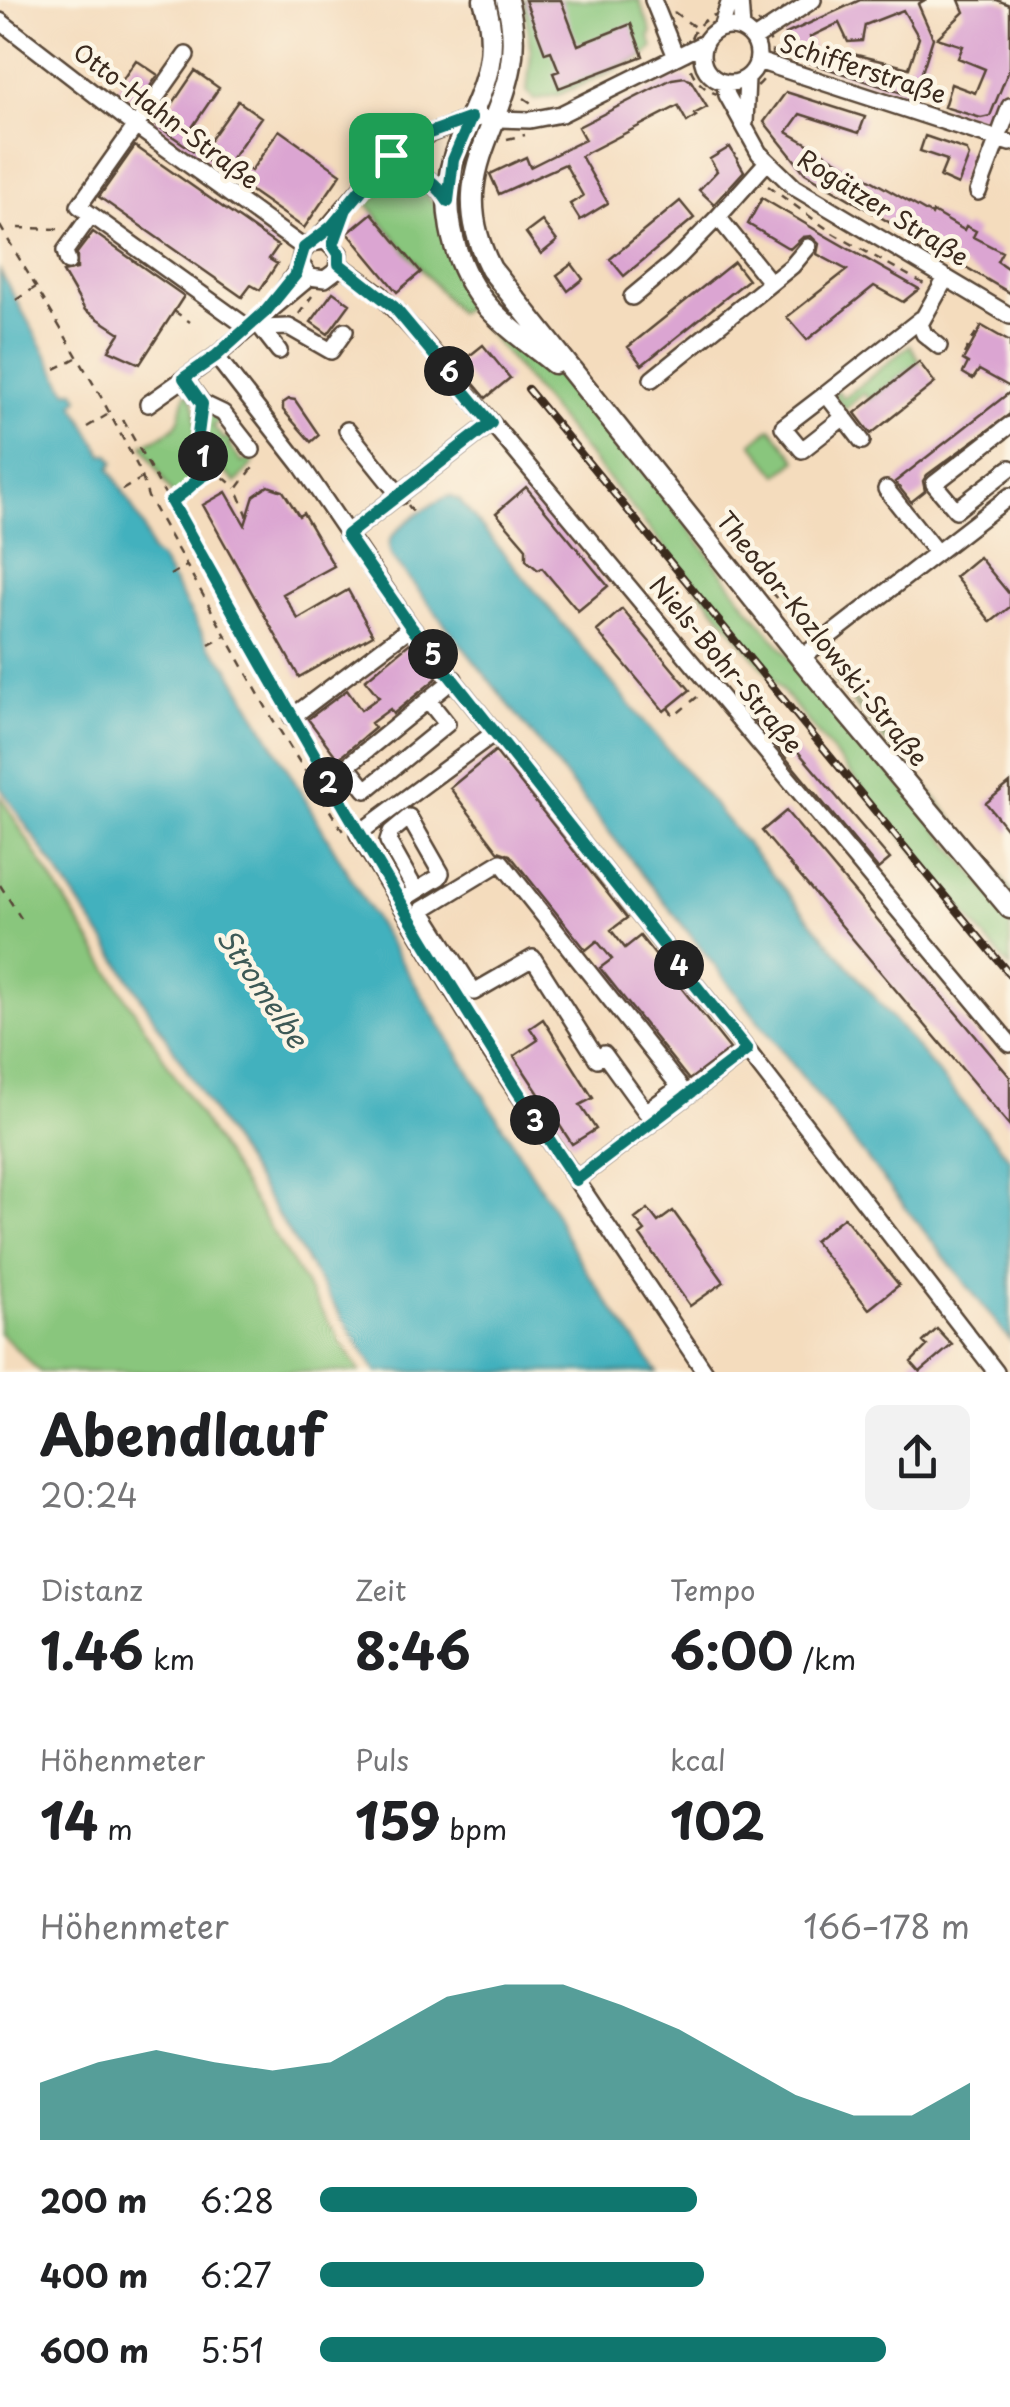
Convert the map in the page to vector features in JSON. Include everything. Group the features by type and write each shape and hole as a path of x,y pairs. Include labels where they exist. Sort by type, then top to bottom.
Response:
{"main road":[{"name":"Theodor-Kozlowski-Straße","path":"484,0 490,24 490,58 486,84 453,160 448,201 454,241 481,298 596,401"},
{"name":"Theodor-Kozlowski-Straße","path":"508,0 514,40 508,90 472,178 472,215 480,246 503,287 802,658 1010,908"}],"street":[{"path":"148,404 257,322 313,260 347,206 376,170 409,142 471,118 530,120 561,114 694,51 740,19 813,0"},
{"path":"662,1 712,76 742,89 764,63 740,19"},
{"name":"Otto-Hahn-Straße","path":"0,21 313,260"},
{"path":"186,56 79,206 257,322 279,351"},
{"name":"Schifferstraße","path":"764,63 1003,141"},
{"name":"Rogätzer Straße","path":"742,89 745,127 768,162 804,194 1010,316"},
{"path":"978,192 1003,141 1010,106"},
{"path":"632,297 674,262 768,162"},
{"path":"376,170 423,174 448,201"},
{"path":"68,262 64,251 90,214"},
{"path":"718,217 771,283"},
{"path":"652,379 792,266 808,247"},
{"path":"339,254 336,269 322,279 313,260 339,254"},
{"name":"Niels-Bohr-Straße","path":"336,269 374,288 402,318 1010,1044"},
{"path":"844,417 802,450 784,427 921,319 946,278"},
{"path":"921,319 923,332 938,346"},
{"path":"257,322 289,327 331,351 344,331"},
{"path":"216,356 301,465 411,627 747,1050 996,1372"},
{"path":"184,378 202,404 223,413 256,455"},
{"path":"826,394 862,440"},
{"path":"347,535 491,423"},
{"path":"1009,471 956,510 934,484 1010,425"},
{"path":"348,430 400,496"},
{"path":"886,489 937,553"},
{"path":"802,658 1010,496"},
{"path":"292,716 411,627"},
{"path":"428,700 447,724 366,790 347,766 428,700 454,680"},
{"path":"494,732 352,838 400,901 487,1047 705,1372"},
{"path":"502,862 680,1086 646,1112 604,1054 596,1058 532,958 474,992 422,910 502,862"},
{"path":"400,901 416,891"},
{"path":"576,1180 747,1050"}],"path":[{"path":"662,1 676,14 694,51"},
{"path":"711,17 740,19 772,46 764,63 764,80 716,94 693,75 694,51 711,17"},
{"path":"522,94 523,101"},
{"path":"0,226 78,357 185,567 272,718 352,838"},
{"path":"18,228 80,230"},
{"path":"289,327 310,300 313,260"},
{"path":"16,300 36,288"},
{"path":"174,311 190,322"},
{"path":"964,354 980,325"},
{"path":"55,369 78,357"},
{"path":"202,404 197,442 216,470 236,489 248,517"},
{"path":"87,427 108,414"},
{"path":"122,420 292,716 352,838"},
{"path":"236,489 256,455"},
{"path":"171,501 186,493 199,476 216,470"},
{"path":"122,490 142,478"},
{"path":"170,575 185,567"},
{"path":"209,644 227,635"},
{"path":"668,708 674,716 710,686"},
{"path":"0,886 24,923"}],"green space":[{"path":"524,0 639,0 652,33 649,36 653,47 645,56 560,94 534,100 527,91 531,53"},
{"path":"406,182 423,189 436,207 442,207 495,324 577,391 671,504 746,605 1010,918 1010,968 467,307 458,313 368,205 384,188"},
{"path":"910,345 920,361 870,400 864,393 845,409 834,396 837,390 844,398"},
{"path":"188,392 195,411 198,446 209,467 187,489 173,496 143,445 174,427"},
{"path":"202,410 221,420 213,426 224,440 232,434 235,439 228,445 242,463 251,458 254,462 236,483 203,445"},
{"path":"771,428 797,460 778,475 752,443"},
{"path":"833,678 838,679 1010,889 1010,894"},
{"path":"0,796 360,1372 40,1372 0,1333"}],"water":[{"name":"Stromelbe","path":"0,271 67,391 75,391 79,398 74,404 103,455 109,454 114,462 110,468 143,526 152,553 161,560 209,645 228,667 373,916 552,1206 587,1271 657,1372 376,1372 117,959 0,787"},
{"path":"450,496 459,500 1010,1159 1010,1340 392,557 390,540 400,528"}],"building":[{"path":"525,0 561,0 578,45 631,24 643,56 559,88 553,73 559,71 551,51 545,53"},
{"path":"860,0 925,0 918,4 933,38 914,97 792,57 782,47 786,34","holes":["903,10 919,38 909,68 845,52 843,60 811,50 810,37 839,23 848,42 862,41 865,25"]},
{"path":"959,0 997,0 1010,5 1010,67 990,116 981,118 944,107 951,84 975,93 985,69 958,58 963,46 937,38 964,12"},
{"path":"136,60 158,75 139,102 117,88"},
{"path":"195,71 219,88 191,129 209,142 238,101 261,117 232,158 251,171 279,130 341,174 304,228 152,122 160,111 165,115"},
{"path":"685,77 707,107 696,116 687,122 678,106 581,156 608,203 580,220 570,204 583,196 565,164 499,194 490,174 526,157 530,167 585,140 578,127 672,79"},
{"path":"786,92 865,117 859,133 800,114 787,132 932,215 933,212 964,230 966,226 976,231 973,237 1002,252 997,261 1010,270 1010,293 805,173 764,122"},
{"path":"925,136 966,150 969,156 958,185 940,177 947,160 920,151"},
{"path":"135,146 278,246 269,259 277,264 260,290 251,285 242,297 99,197"},
{"path":"730,147 744,171 714,204 699,190 717,171 710,159"},
{"path":"762,198 919,289 903,302 874,286 807,340 787,317 847,270 817,254 819,244 811,236 803,237 790,249 748,224"},
{"path":"680,201 694,218 624,276 610,259"},
{"path":"372,213 421,272 397,292 348,233"},
{"path":"542,221 557,241 541,254 526,233"},
{"path":"93,232 184,296 140,364 109,350 120,333 85,310 63,272 77,269 77,253"},
{"path":"734,262 748,280 642,365 628,347"},
{"path":"572,264 583,279 568,291 557,275"},
{"path":"333,292 350,304 328,334 311,322"},
{"path":"982,326 1010,342 1010,387 979,370 973,379 963,373 968,363 963,360"},
{"path":"483,345 510,378 486,398 458,365"},
{"path":"919,362 935,383 871,434 855,413"},
{"path":"1010,392 1010,414 927,475 923,481 925,491 911,502 895,482"},
{"path":"295,400 319,435 311,442 283,410 283,403"},
{"path":"268,486 283,491 299,516 303,513 334,566 283,594 298,619 348,590 373,635 299,677 203,505 226,492 245,525 254,496"},
{"path":"526,487 608,586 578,611 542,568 538,570 526,560 526,548 496,513"},
{"path":"979,557 1010,595 1010,607 991,622 955,577"},
{"path":"622,609 690,690 664,711 597,631"},
{"path":"410,643 437,678 393,714 390,709 371,723 375,728 338,759 308,719 347,690 361,710 379,697 365,680"},
{"path":"746,691 890,859 878,869 737,699"},
{"path":"495,751 627,918 611,930 625,948 640,936 730,1049 689,1080 600,968 612,959 597,941 586,950 510,855 498,851 450,788"},
{"path":"1010,783 1010,833 986,803"},
{"path":"786,811 1010,1077 1010,1126 762,831"},
{"path":"543,1019 593,1098 580,1105 596,1129 572,1144 514,1056 538,1040 530,1028"},
{"path":"648,1209 658,1222 673,1211 724,1282 690,1306 640,1235 645,1231 635,1219"},
{"path":"844,1217 899,1285 869,1309 814,1241"},
{"path":"937,1329 952,1345 920,1372 911,1362"}],"railway":[{"path":"528,389 1010,975"}],"route":[{"path":"391,155 376,170 360,190 347,206 331,227 304,248 296,274 266,311 216,356 184,378 202,404 196,433 200,452 216,470 199,476 186,493 171,501 358,834 487,1047 576,1180 747,1050 411,627 347,535 491,423 394,307 339,264 339,254 333,245 347,206 376,170 423,174 448,201 453,160 471,118 421,136 391,155"}]}
